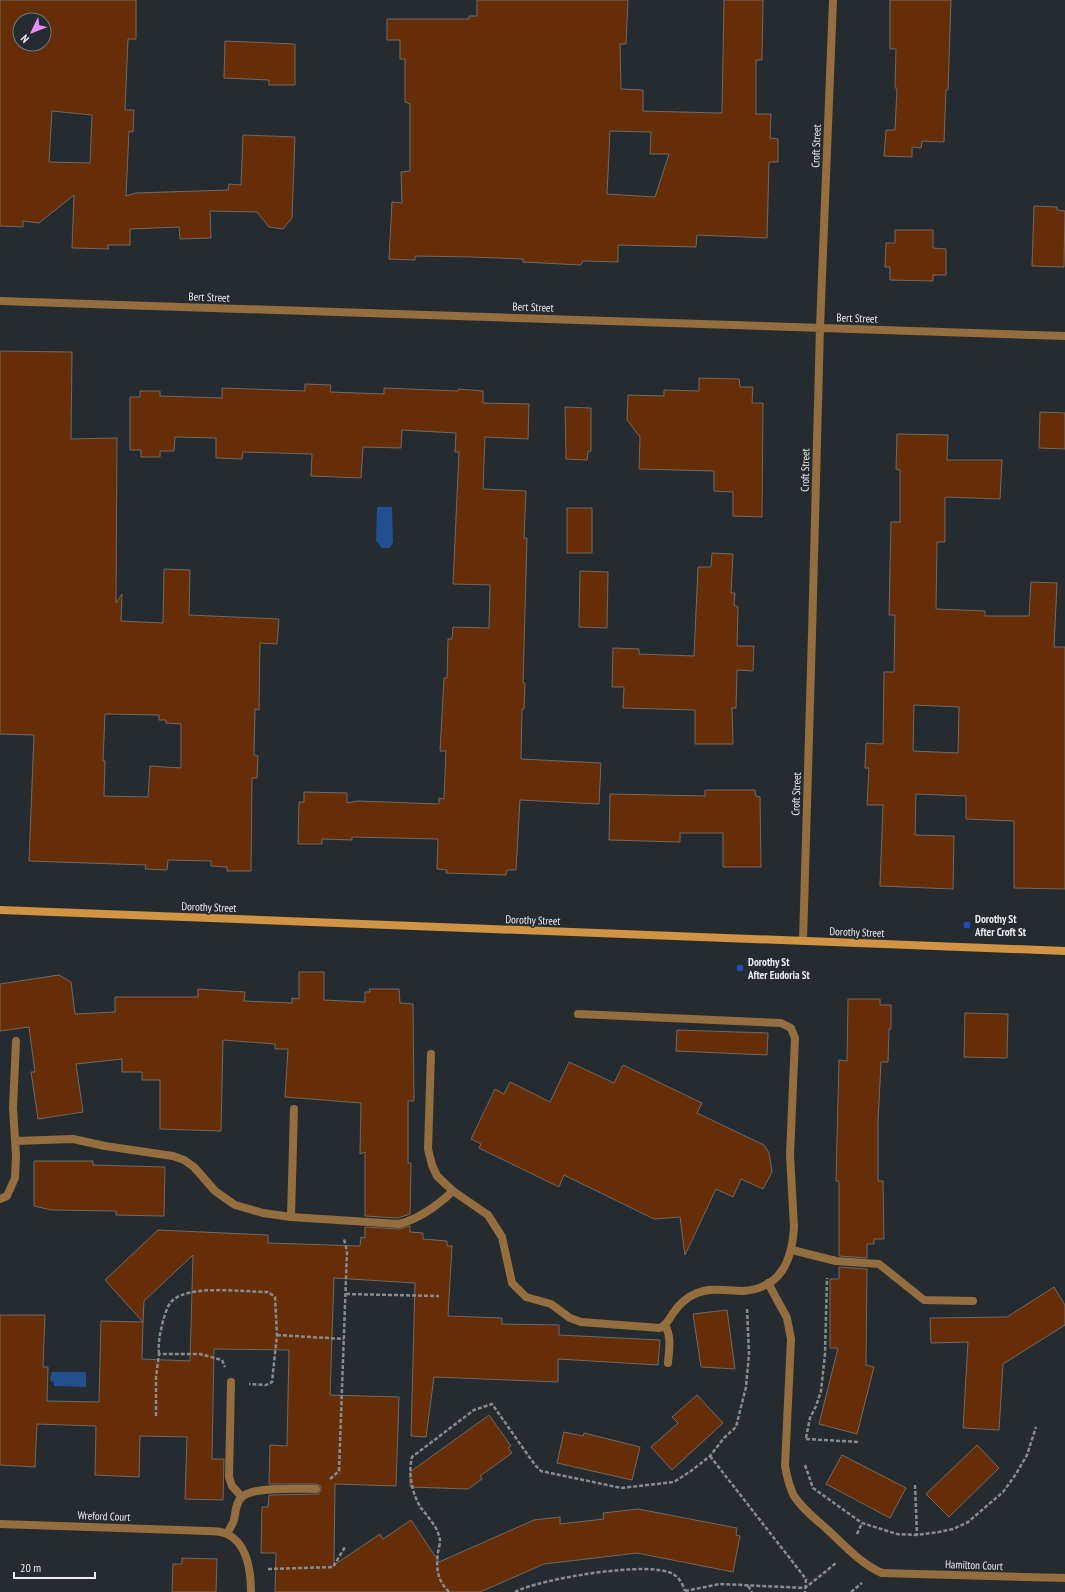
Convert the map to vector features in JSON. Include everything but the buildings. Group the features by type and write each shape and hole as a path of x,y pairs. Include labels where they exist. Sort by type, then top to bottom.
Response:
{"main road":[{"name":"Dorothy Street","path":"0,910 1065,951"}],"street":[{"name":"Croft Street","path":"802,941 820,328 833,0"},
{"name":"Bert Street","path":"0,301 1065,336"},
{"path":"431,1054 428,1149 432,1165 437,1176 453,1191 488,1215 502,1238 512,1283 526,1297 551,1304 570,1318 581,1322 660,1328 665,1325 684,1300 698,1292 714,1290 746,1290 758,1288 773,1281 782,1272 788,1261 792,1250 794,1227 790,1155 795,1038 791,1028 780,1022 578,1014"},
{"path":"0,1199 7,1196 15,1178 13,1108 16,1041"},
{"path":"291,1217 294,1109"},
{"path":"15,1141 72,1140 172,1156 184,1160 194,1167 215,1191 235,1204 262,1213 291,1217 399,1224 409,1222 442,1202 453,1191"},
{"path":"792,1250 828,1260 879,1264 924,1300 973,1301"},
{"path":"768,1283 787,1318 791,1339 785,1466 788,1480 794,1495 806,1510 850,1550"},
{"path":"665,1325 669,1333 670,1341 668,1363"},
{"path":"231,1382 229,1477 232,1486 242,1497"},
{"path":"251,1592 251,1575 247,1558 238,1543 227,1534 234,1520 235,1509 242,1497 250,1492 259,1490 316,1489"},
{"name":"Wreford Court","path":"0,1524 208,1531 227,1534"},
{"name":"Hamilton Court","path":"850,1550 870,1566 882,1573 1065,1578"}],"path":[{"path":"316,1489 339,1471 347,1251 339,1220"},
{"path":"806,1445 810,1418 821,1391 825,1354 828,1260"},
{"path":"156,1416 156,1378 159,1354 158,1339 166,1310 171,1302 184,1293 211,1290 268,1292 275,1297 277,1335 272,1382 266,1385 231,1382 222,1360 200,1354 159,1354"},
{"path":"449,1592 439,1578 436,1566 440,1540 434,1526 420,1506 413,1492 410,1464 412,1457 474,1410 492,1404 535,1465 541,1471 621,1488 674,1482 710,1456 724,1438 736,1427 746,1387 749,1354 746,1290"},
{"path":"346,1294 439,1296"},
{"path":"277,1335 344,1339"},
{"path":"805,1458 805,1464 812,1488 832,1503 862,1522 897,1534 917,1535 953,1529 968,1522 1003,1492 1027,1455 1036,1427"},
{"path":"806,1439 859,1442"},
{"path":"710,1456 806,1579 805,1590"},
{"path":"915,1485 917,1535"},
{"path":"250,1570 333,1568 345,1547"},
{"path":"515,1592 552,1580 630,1570 668,1571 675,1574 682,1583 685,1591 720,1584 805,1590 850,1550"},
{"path":"748,1586 752,1592"}],"water":[{"path":"377,507 392,507 393,542 390,548 382,548 376,541"},
{"path":"52,1372 86,1372 86,1387 54,1386 54,1382 51,1381 50,1378"}],"place":[{"name":"Dorothy St After Croft St","path":"967,925"},
{"name":"Dorothy St After Eudoria St","path":"740,968"}]}
